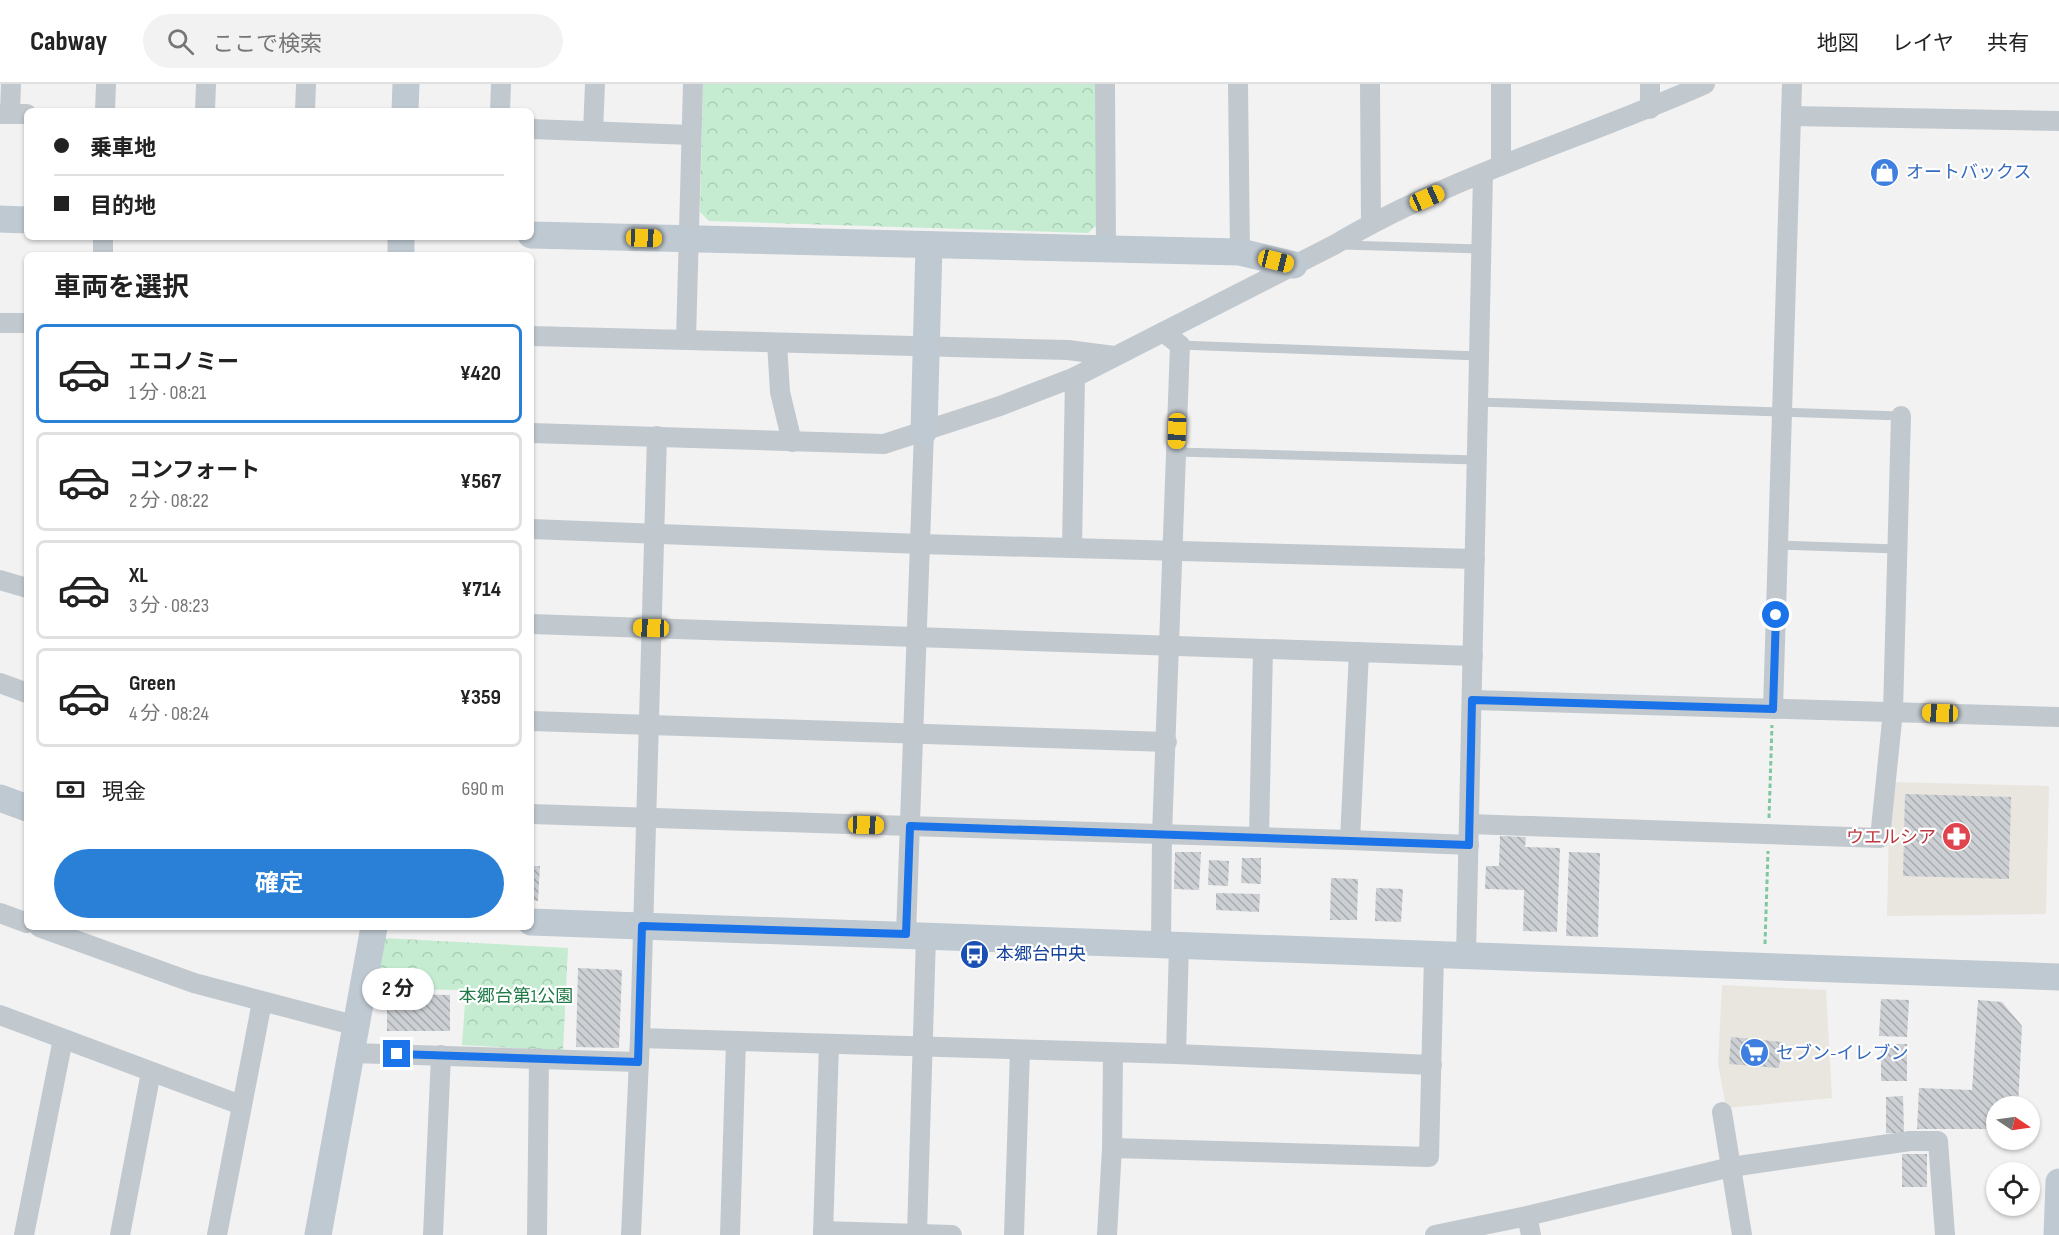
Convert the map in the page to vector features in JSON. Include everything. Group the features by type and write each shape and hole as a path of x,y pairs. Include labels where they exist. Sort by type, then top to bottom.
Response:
{"street":[{"path":"11,84 12,114"},
{"path":"105,108 106,84"},
{"path":"205,108 206,84"},
{"path":"305,108 306,84"},
{"path":"405,108 406,84"},
{"path":"500,108 501,84"},
{"path":"593,131 595,84"},
{"path":"686,340 693,84"},
{"path":"1104,84 1106,248"},
{"path":"1238,84 1240,252"},
{"path":"1370,84 1371,222"},
{"path":"1466,956 1481,249 1501,84"},
{"path":"1650,84 1650,108"},
{"path":"534,433 884,444 1000,406 1075,377 1334,245 1371,222 1492,170 1705,84"},
{"path":"1773,709 1792,84"},
{"path":"1791,116 2059,121"},
{"path":"534,129 692,135"},
{"path":"0,219 24,220"},
{"path":"534,235 1240,252 1294,265"},
{"path":"918,1233 924,1046 910,826 929,245"},
{"path":"0,323 24,323"},
{"path":"1163,333 1180,345 1162,835 1176,1054"},
{"path":"534,336 1068,350 1114,356"},
{"path":"777,343 780,392 792,442"},
{"path":"1072,547 1075,377"},
{"path":"1469,824 1880,838 1893,711 1901,416"},
{"path":"631,1235 640,1038 657,436"},
{"path":"534,529 920,544 1475,560"},
{"path":"0,580 24,587"},
{"path":"534,624 1473,656"},
{"path":"1259,837 1263,649"},
{"path":"1350,840 1359,652"},
{"path":"0,683 24,692"},
{"path":"1472,700 2059,717"},
{"path":"534,720 1167,742"},
{"path":"0,798 24,807"},
{"path":"534,814 1469,845"},
{"path":"0,913 24,921"},
{"path":"534,922 2059,977"},
{"path":"47,930 194,983 357,1026"},
{"path":"318,1235 373,930"},
{"path":"1112,1148 1429,1157 1434,955"},
{"path":"217,1235 262,1002"},
{"path":"0,1015 241,1105"},
{"path":"24,1235 63,1038"},
{"path":"640,1038 1176,1054 1432,1065"},
{"path":"730,1235 736,1041"},
{"path":"829,1044 823,1233 952,1235"},
{"path":"1014,1235 1020,1050"},
{"path":"352,1053 638,1062"},
{"path":"1107,1235 1112,1148 1113,1053"},
{"path":"434,1235 441,1055"},
{"path":"537,1235 540,1058"},
{"path":"120,1235 151,1072"},
{"path":"1722,1112 1742,1235"},
{"path":"1434,1235 1529,1225 1731,1167 1910,1142 1938,1141 1945,1235"},
{"path":"2057,1235 2059,1182"}],"lane":[{"path":"1334,245 1481,249"},
{"path":"1180,345 1479,356"},
{"path":"1478,402 1901,416"},
{"path":"1176,452 1477,460"},
{"path":"1778,545 1897,549"}],"shaded area":[{"path":"1890,782 2049,786 2046,914 1887,916"},
{"path":"1722,985 1826,990 1832,1098 1726,1108 1718,1063"}],"green space":[{"path":"703,84 1097,84 1098,224 1088,233 709,221 700,212"},
{"name":"本郷台第1公園","path":"383,938 568,948 563,1051 462,1045 466,990 377,989"}],"building":[{"name":"ウエルシア","path":"1905,794 2011,797 2009,879 1903,876"},
{"path":"1500,836 1526,837 1525,847 1560,848 1557,932 1523,931 1524,890 1485,889 1486,866 1499,866"},
{"path":"1175,852 1201,852 1199,890 1174,889"},
{"path":"1569,852 1600,853 1598,937 1566,936"},
{"path":"1242,858 1261,858 1261,884 1241,883"},
{"path":"1209,860 1229,861 1228,886 1208,885"},
{"path":"534,866 540,866 538,901 534,900"},
{"path":"1331,878 1358,879 1357,920 1330,920"},
{"path":"1376,888 1403,889 1401,922 1375,921"},
{"path":"1216,893 1260,894 1259,912 1216,910"},
{"path":"578,968 622,970 619,1048 576,1047"},
{"path":"387,994 450,995 450,1031 387,1031"},
{"path":"1881,999 1909,1000 1907,1037 1879,1036"},
{"path":"1978,1000 2002,1002 2022,1026 2019,1096 1986,1096 1986,1129 1917,1129 1919,1088 1972,1090"},
{"name":"セブン-イレブン","path":"1731,1037 1782,1042 1779,1068 1729,1064"},
{"path":"1881,1044 1907,1044 1907,1081 1881,1081"},
{"path":"1903,1096 1904,1133 1886,1133 1886,1097"},
{"path":"1902,1154 1927,1154 1927,1187 1902,1187"}],"place":[{"name":"オートバックス","path":"1885,172"},
{"name":"ウエルシア","path":"1957,837"},
{"name":"本郷台中央","path":"975,954"},
{"name":"セブン-イレブン","path":"1755,1053"}],"route":[{"path":"397,1054 638,1062 642,926 906,934 910,826 1469,845 1472,700 1773,709 1776,615"}]}
